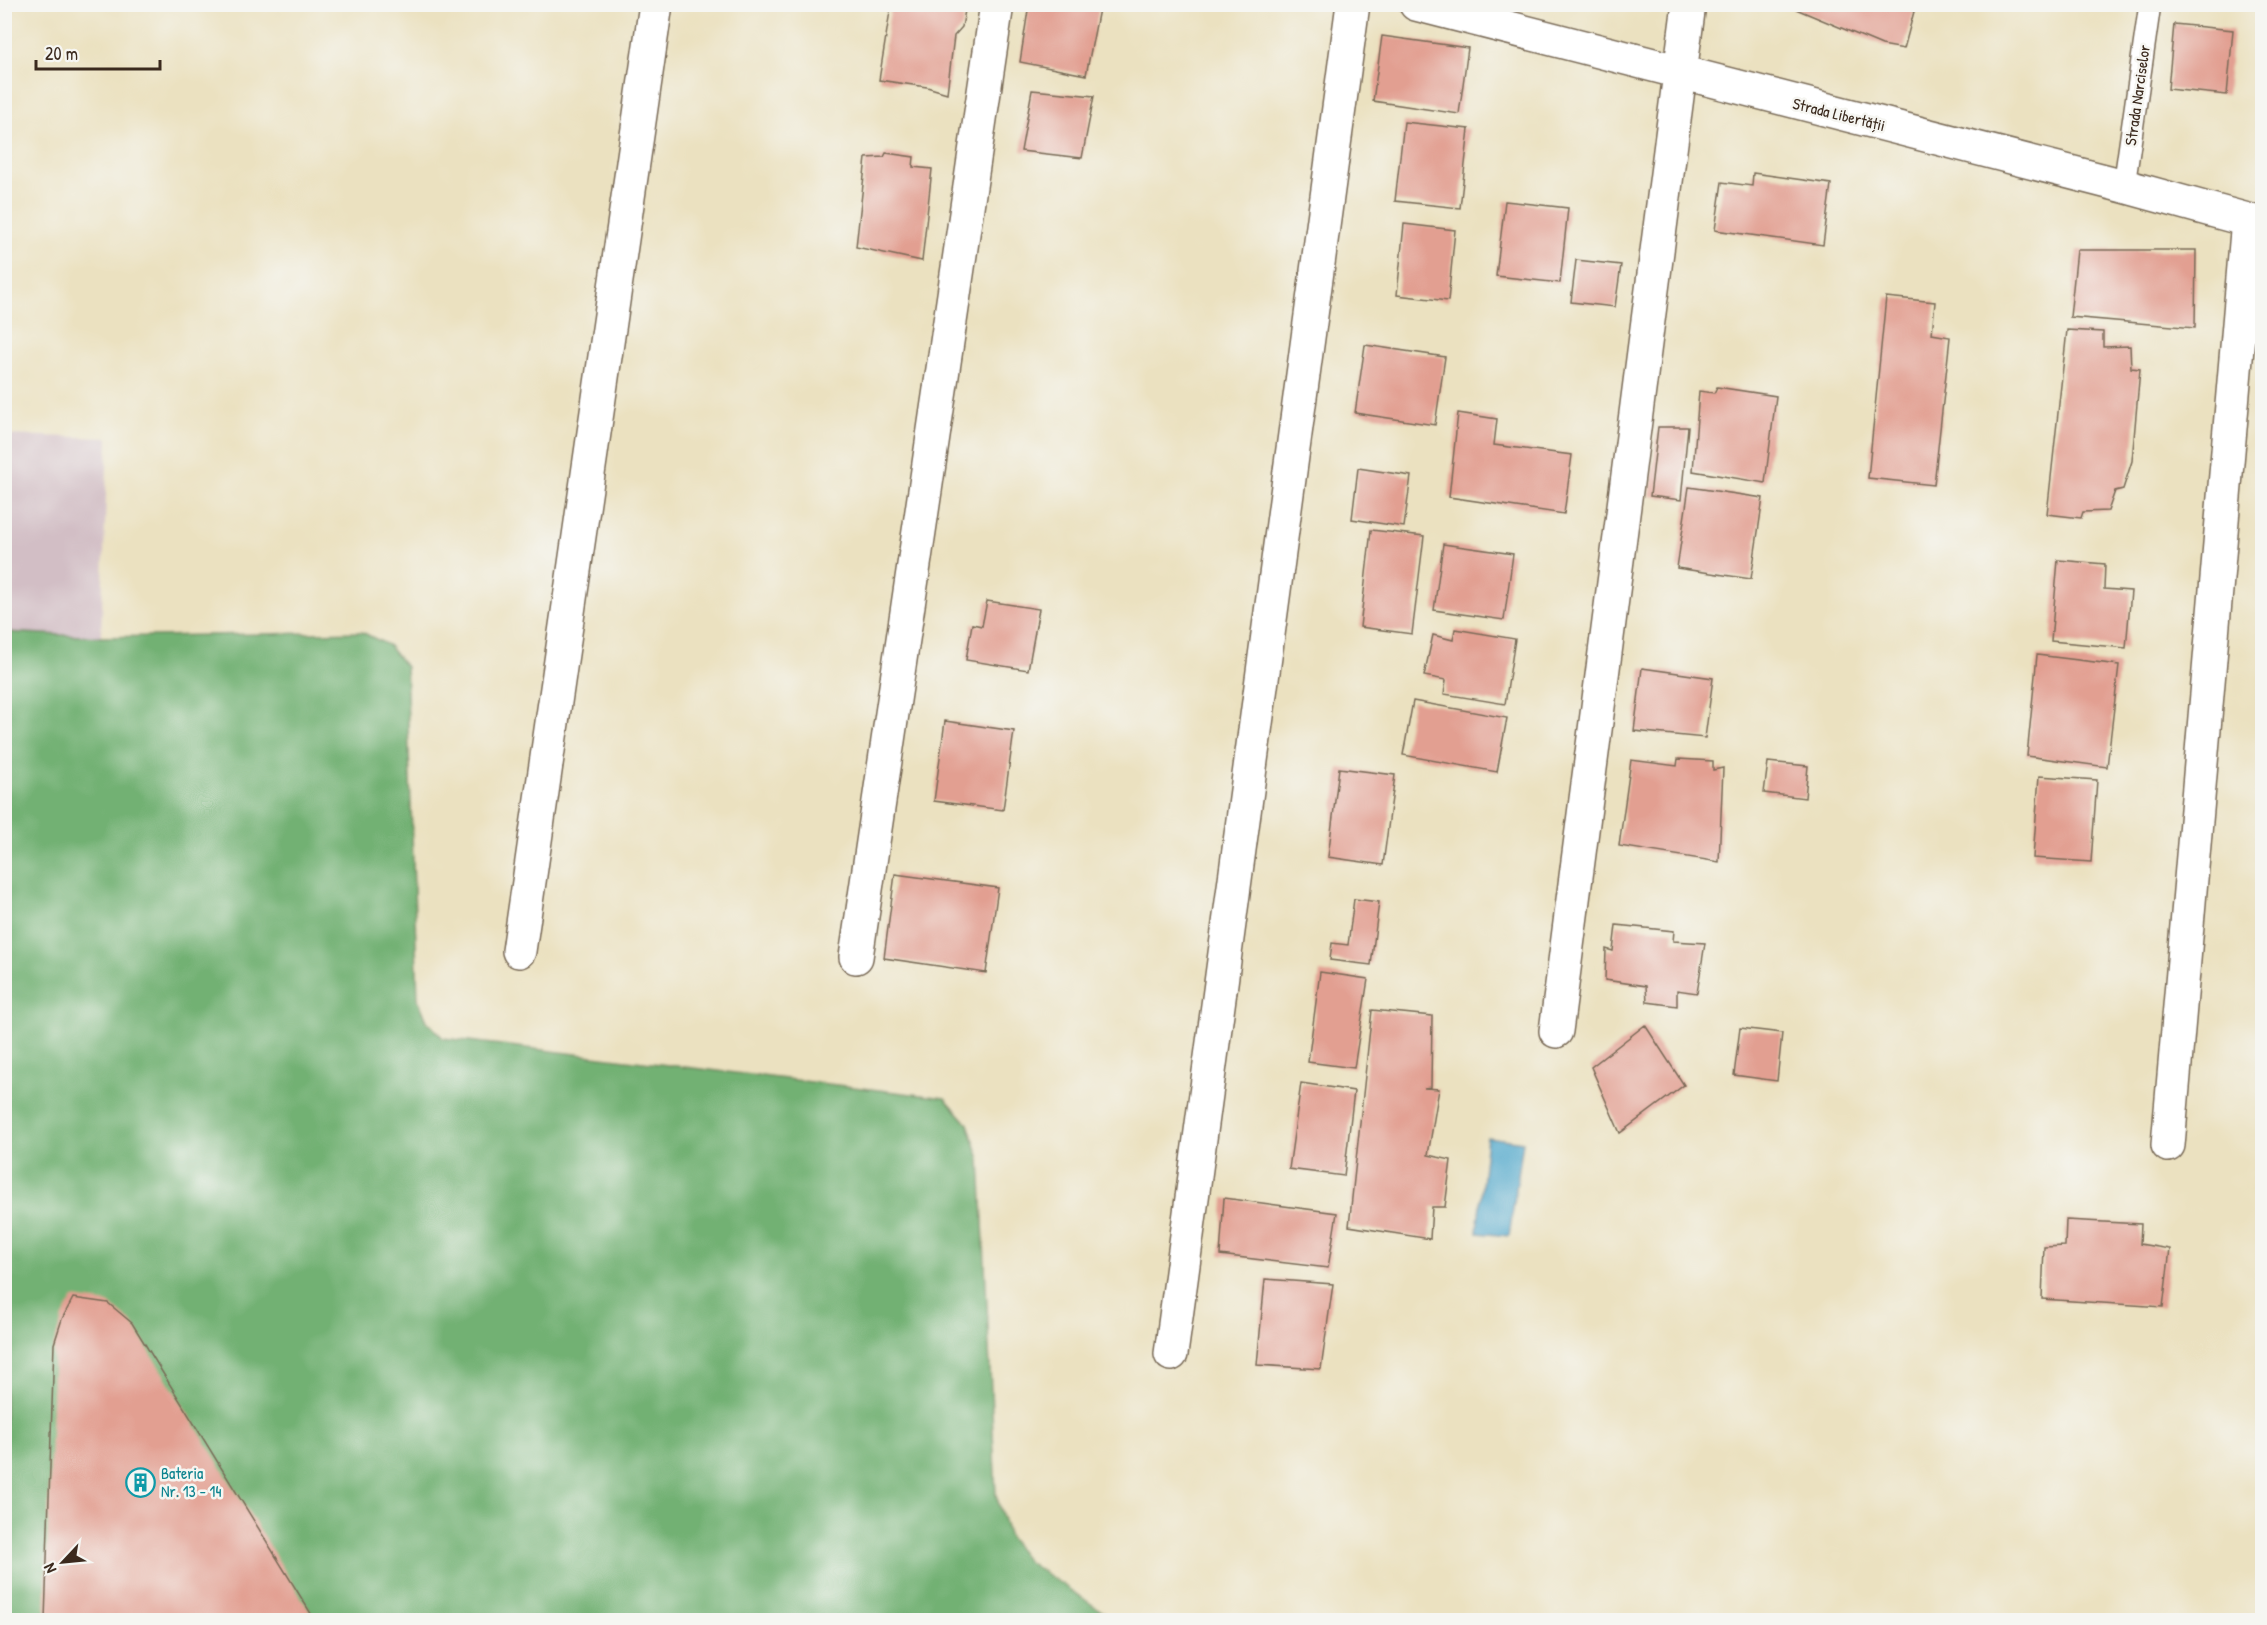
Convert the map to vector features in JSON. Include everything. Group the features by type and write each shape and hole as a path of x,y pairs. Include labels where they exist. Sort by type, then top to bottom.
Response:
{"street":[{"path":"519,951 656,4"},
{"path":"856,957 997,4"},
{"path":"1171,1354 1353,4"},
{"path":"1556,1031 1689,4"},
{"name":"Strada Libertății","path":"1422,5 2124,186 2255,222"},
{"path":"2168,1145 2255,222"}],"lane":[{"name":"Strada Narciselor","path":"2124,186 2150,4"}],"shaded area":[{"path":"4,435 108,438 101,637 5,632"}],"green space":[{"path":"4,632 101,637 362,632 388,645 406,667 418,999 427,1021 443,1038 945,1098 968,1124 980,1159 996,1495 1009,1537 1027,1561 1115,1620 5,1620"}],"water":[{"path":"1487,1137 1523,1142 1509,1236 1477,1233"}],"building":[{"path":"1029,4 1100,4 1086,75 1020,62"},
{"path":"1784,4 1916,4 1904,49 1882,45"},
{"path":"891,5 966,5 962,27 954,36 947,93 927,87 879,80"},
{"path":"2174,24 2233,30 2227,95 2168,89"},
{"path":"1382,36 1468,48 1459,114 1373,101"},
{"path":"1032,90 1094,96 1082,158 1021,151"},
{"path":"1404,122 1469,129 1460,208 1395,201"},
{"path":"886,153 914,157 913,167 932,169 922,261 856,247 866,158 884,157"},
{"path":"1753,173 1831,184 1823,245 1715,230 1722,182 1752,186"},
{"path":"1505,201 1568,208 1560,283 1496,276"},
{"path":"1404,224 1455,230 1448,301 1397,295"},
{"path":"2077,250 2196,250 2195,328 2070,317"},
{"path":"1576,260 1621,265 1615,307 1571,302"},
{"path":"1886,297 1935,302 1932,334 1950,337 1934,485 1868,478"},
{"path":"2067,330 2103,332 2103,347 2130,346 2131,368 2140,369 2132,461 2123,489 2115,491 2108,511 2083,512 2081,518 2047,514"},
{"path":"1365,345 1445,357 1435,425 1355,413"},
{"path":"1717,387 1776,396 1765,483 1693,471 1699,391 1714,393"},
{"path":"1458,413 1497,419 1494,445 1572,455 1564,514 1449,497"},
{"path":"1658,427 1688,427 1681,500 1650,496"},
{"path":"1358,468 1411,476 1404,527 1352,519"},
{"path":"1689,487 1763,498 1751,579 1677,568"},
{"path":"1371,530 1424,536 1412,634 1360,627"},
{"path":"1443,544 1513,554 1504,620 1434,610"},
{"path":"2058,560 2105,564 2104,589 2131,591 2126,648 2051,641"},
{"path":"987,601 1039,609 1028,670 966,660 972,624 982,626"},
{"path":"1455,629 1515,639 1505,704 1444,694 1446,680 1424,676 1433,635 1453,640"},
{"path":"2037,655 2119,665 2107,767 2027,756"},
{"path":"1642,668 1713,678 1705,738 1634,731"},
{"path":"1413,701 1507,718 1497,772 1403,755"},
{"path":"945,721 1014,731 1003,810 934,801"},
{"path":"1678,759 1713,761 1713,770 1723,768 1719,862 1619,846 1631,760 1677,766"},
{"path":"1768,762 1808,766 1805,798 1764,793"},
{"path":"1339,768 1395,775 1383,865 1328,857"},
{"path":"2039,776 2097,780 2091,862 2033,858"},
{"path":"895,874 998,888 986,973 884,958"},
{"path":"1354,899 1379,902 1371,965 1330,960 1332,943 1348,945"},
{"path":"1616,925 1674,931 1673,941 1705,943 1697,993 1677,990 1677,1006 1647,1002 1646,986 1605,980 1606,949 1613,951"},
{"path":"1320,972 1368,979 1354,1068 1308,1062"},
{"path":"1372,1010 1432,1016 1431,1087 1424,1088 1439,1089 1428,1155 1451,1160 1445,1207 1432,1207 1430,1239 1349,1226"},
{"path":"1645,1025 1684,1085 1620,1133 1591,1067"},
{"path":"1740,1028 1782,1033 1777,1081 1734,1075"},
{"path":"1301,1083 1354,1091 1344,1176 1289,1169"},
{"path":"1224,1198 1337,1213 1328,1268 1220,1255"},
{"path":"2066,1220 2141,1224 2140,1244 2170,1249 2163,1307 2042,1299 2044,1247 2065,1246"},
{"path":"1265,1279 1333,1284 1321,1369 1257,1365"},
{"name":"Bateria Nr. 13 - 14","path":"73,1298 108,1303 132,1323 315,1620 45,1620 54,1344 62,1319"}],"place":[{"name":"Bateria Nr. 13 - 14","path":"140,1482"}]}
